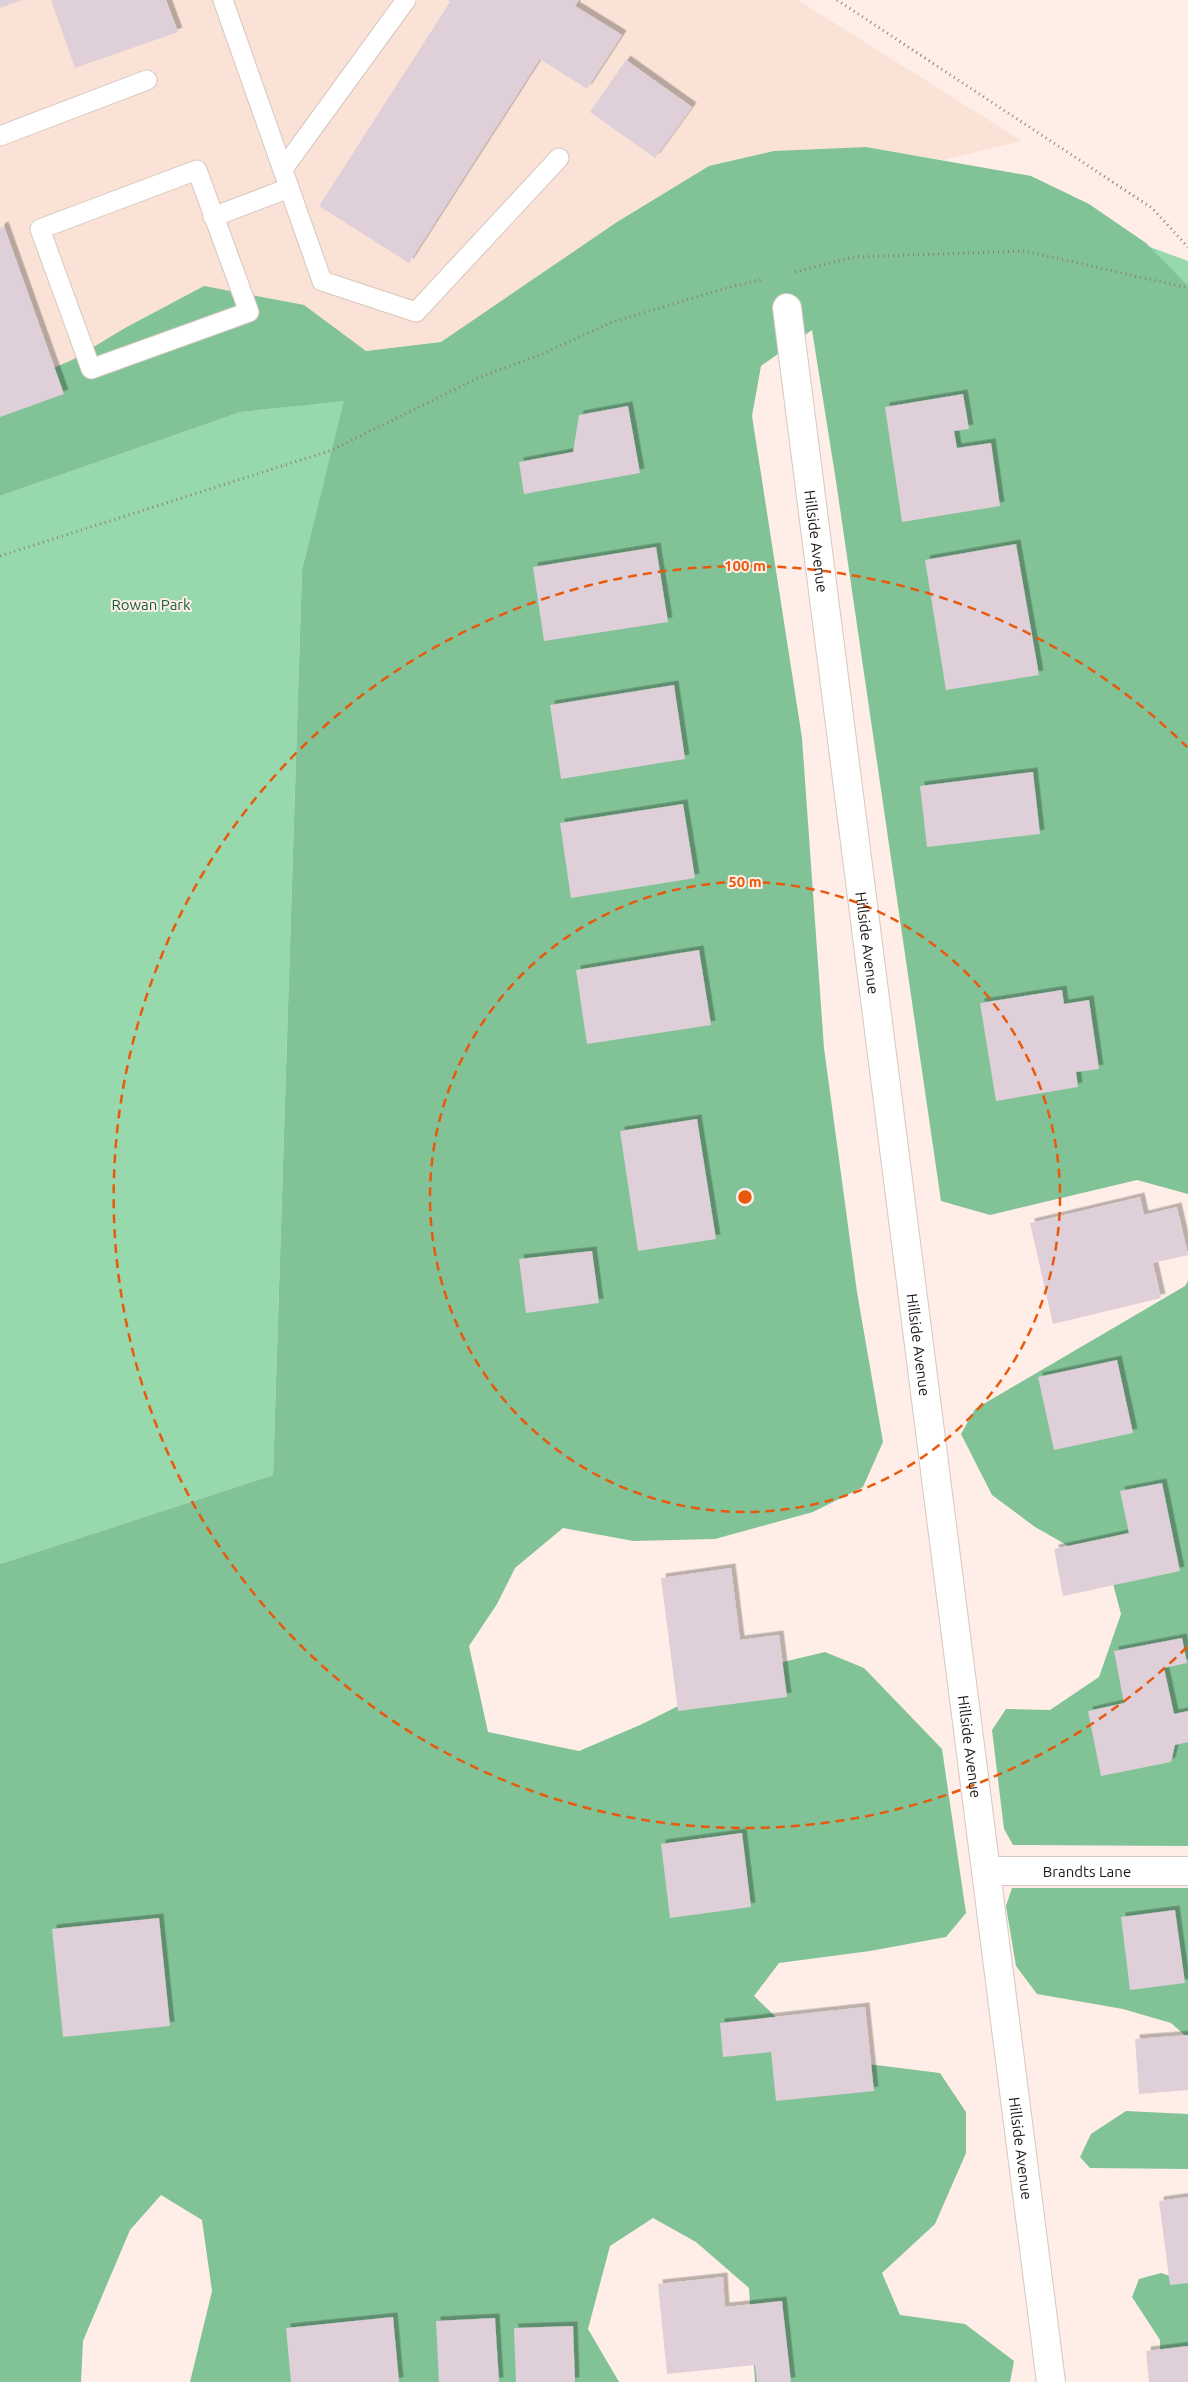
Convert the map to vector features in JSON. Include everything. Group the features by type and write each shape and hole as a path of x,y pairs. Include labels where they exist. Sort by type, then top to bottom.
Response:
{"street":[{"name":"Hillside Avenue","path":"787,308 1051,2382"},
{"name":"Brandts Lane","path":"986,1871 1188,1871"}],"lane":[{"path":"223,0 322,281 416,312 559,158"},
{"path":"283,169 406,0"},
{"path":"0,136 147,80"},
{"path":"197,170 213,217 249,312 92,369 40,229 197,170"},
{"path":"213,217 290,188"}],"path":[{"path":"838,0 1152,208 1188,247"},
{"path":"0,556 332,450"}],"shaded area":[{"path":"0,0 798,0 1022,141 943,160 866,147 774,151 709,166 617,222 441,342 366,351 303,305 0,423"}],"green space":[{"path":"866,147 1031,176 1089,204 1146,243 1188,286 1188,1194 1137,1180 990,1215 941,1201 836,481 812,330 761,366 752,416 802,738 824,1048 857,1292 883,1442 863,1487 813,1512 715,1539 633,1541 563,1528 515,1568 497,1604 469,1646 488,1732 579,1751 640,1725 753,1669 825,1652 864,1668 942,1749 966,1913 946,1937 870,1951 779,1963 754,1996 798,2038 843,2061 940,2073 966,2112 966,2153 935,2224 882,2273 900,2315 965,2324 1014,2361 1010,2382 755,2382 749,2288 696,2242 653,2218 610,2246 588,2329 619,2382 190,2382 212,2291 202,2220 161,2195 130,2230 83,2341 81,2382 0,2382 0,1564 273,1475 302,570 344,401 241,412 0,496 0,391 72,360 125,328 204,286 304,305 366,351 441,342 617,222 709,166 774,151"},
{"name":"Rowan Park","path":"996,222 1150,247 1188,261 1188,357 993,290 896,294 759,315 560,384 325,479 302,570 273,1475 0,1564 0,496 241,412 345,400 541,323 750,253 889,224"},
{"path":"1188,1281 1188,1846 1013,1845 1004,1829 992,1730 1006,1709 1050,1710 1099,1677 1121,1614 1109,1569 1035,1527 992,1495 961,1434 975,1409 1185,1286"},
{"path":"1012,1888 1188,1888 1188,2038 1171,2023 1123,2009 1037,1994 1016,1966 1006,1906"},
{"path":"1126,2111 1188,2114 1188,2169 1090,2168 1080,2157 1091,2134"},
{"path":"1161,2273 1188,2282 1188,2382 1161,2382 1160,2340 1132,2297 1139,2279"}],"building":[{"path":"0,0 22,0 0,8"},
{"path":"51,0 166,0 178,32 75,68"},
{"path":"447,0 579,0 575,6 622,35 587,89 540,59 409,263 319,206 450,2"},
{"path":"626,60 692,107 655,158 590,112"},
{"path":"4,226 64,394 0,417 0,228"},
{"path":"963,394 969,429 954,431 957,448 991,443 1000,506 902,522 885,407"},
{"path":"628,406 640,473 524,494 519,462 573,452 579,415"},
{"path":"1016,544 1039,675 946,690 925,560"},
{"path":"656,547 668,622 544,641 533,567"},
{"path":"674,685 685,759 561,779 550,705"},
{"path":"1033,772 1040,834 927,847 920,786"},
{"path":"683,804 695,878 571,898 560,823"},
{"path":"699,950 711,1025 587,1044 576,970"},
{"path":"1062,990 1064,1004 1089,1000 1099,1069 1076,1072 1078,1087 996,1101 980,1003"},
{"path":"697,1119 716,1239 638,1251 620,1131"},
{"path":"1140,1197 1144,1215 1177,1207 1188,1255 1153,1263 1161,1298 1053,1324 1030,1223"},
{"path":"592,1251 599,1303 526,1313 519,1259"},
{"path":"1117,1360 1133,1433 1054,1450 1038,1377"},
{"path":"1162,1483 1180,1571 1063,1596 1054,1549 1129,1533 1120,1491"},
{"path":"731,1568 740,1640 779,1635 787,1697 678,1711 661,1578"},
{"path":"1182,1638 1187,1663 1164,1668 1174,1714 1188,1711 1188,1742 1175,1745 1171,1762 1101,1776 1088,1711 1124,1703 1114,1651"},
{"path":"742,1833 751,1907 670,1918 661,1844"},
{"path":"1175,1910 1185,1983 1130,1990 1121,1917"},
{"path":"159,1918 170,2026 63,2037 52,1929"},
{"path":"865,2007 874,2091 776,2101 771,2052 723,2057 720,2023"},
{"path":"1188,2035 1188,2090 1139,2094 1135,2039"},
{"path":"1188,2197 1188,2283 1170,2285 1159,2201"},
{"path":"723,2277 725,2307 782,2301 791,2382 757,2382 755,2365 667,2374 658,2284"},
{"path":"393,2317 399,2382 291,2382 286,2328"},
{"path":"495,2318 499,2382 439,2382 436,2321"},
{"path":"573,2326 575,2382 516,2382 514,2328"},
{"path":"1188,2346 1188,2382 1149,2382 1146,2351"}]}
